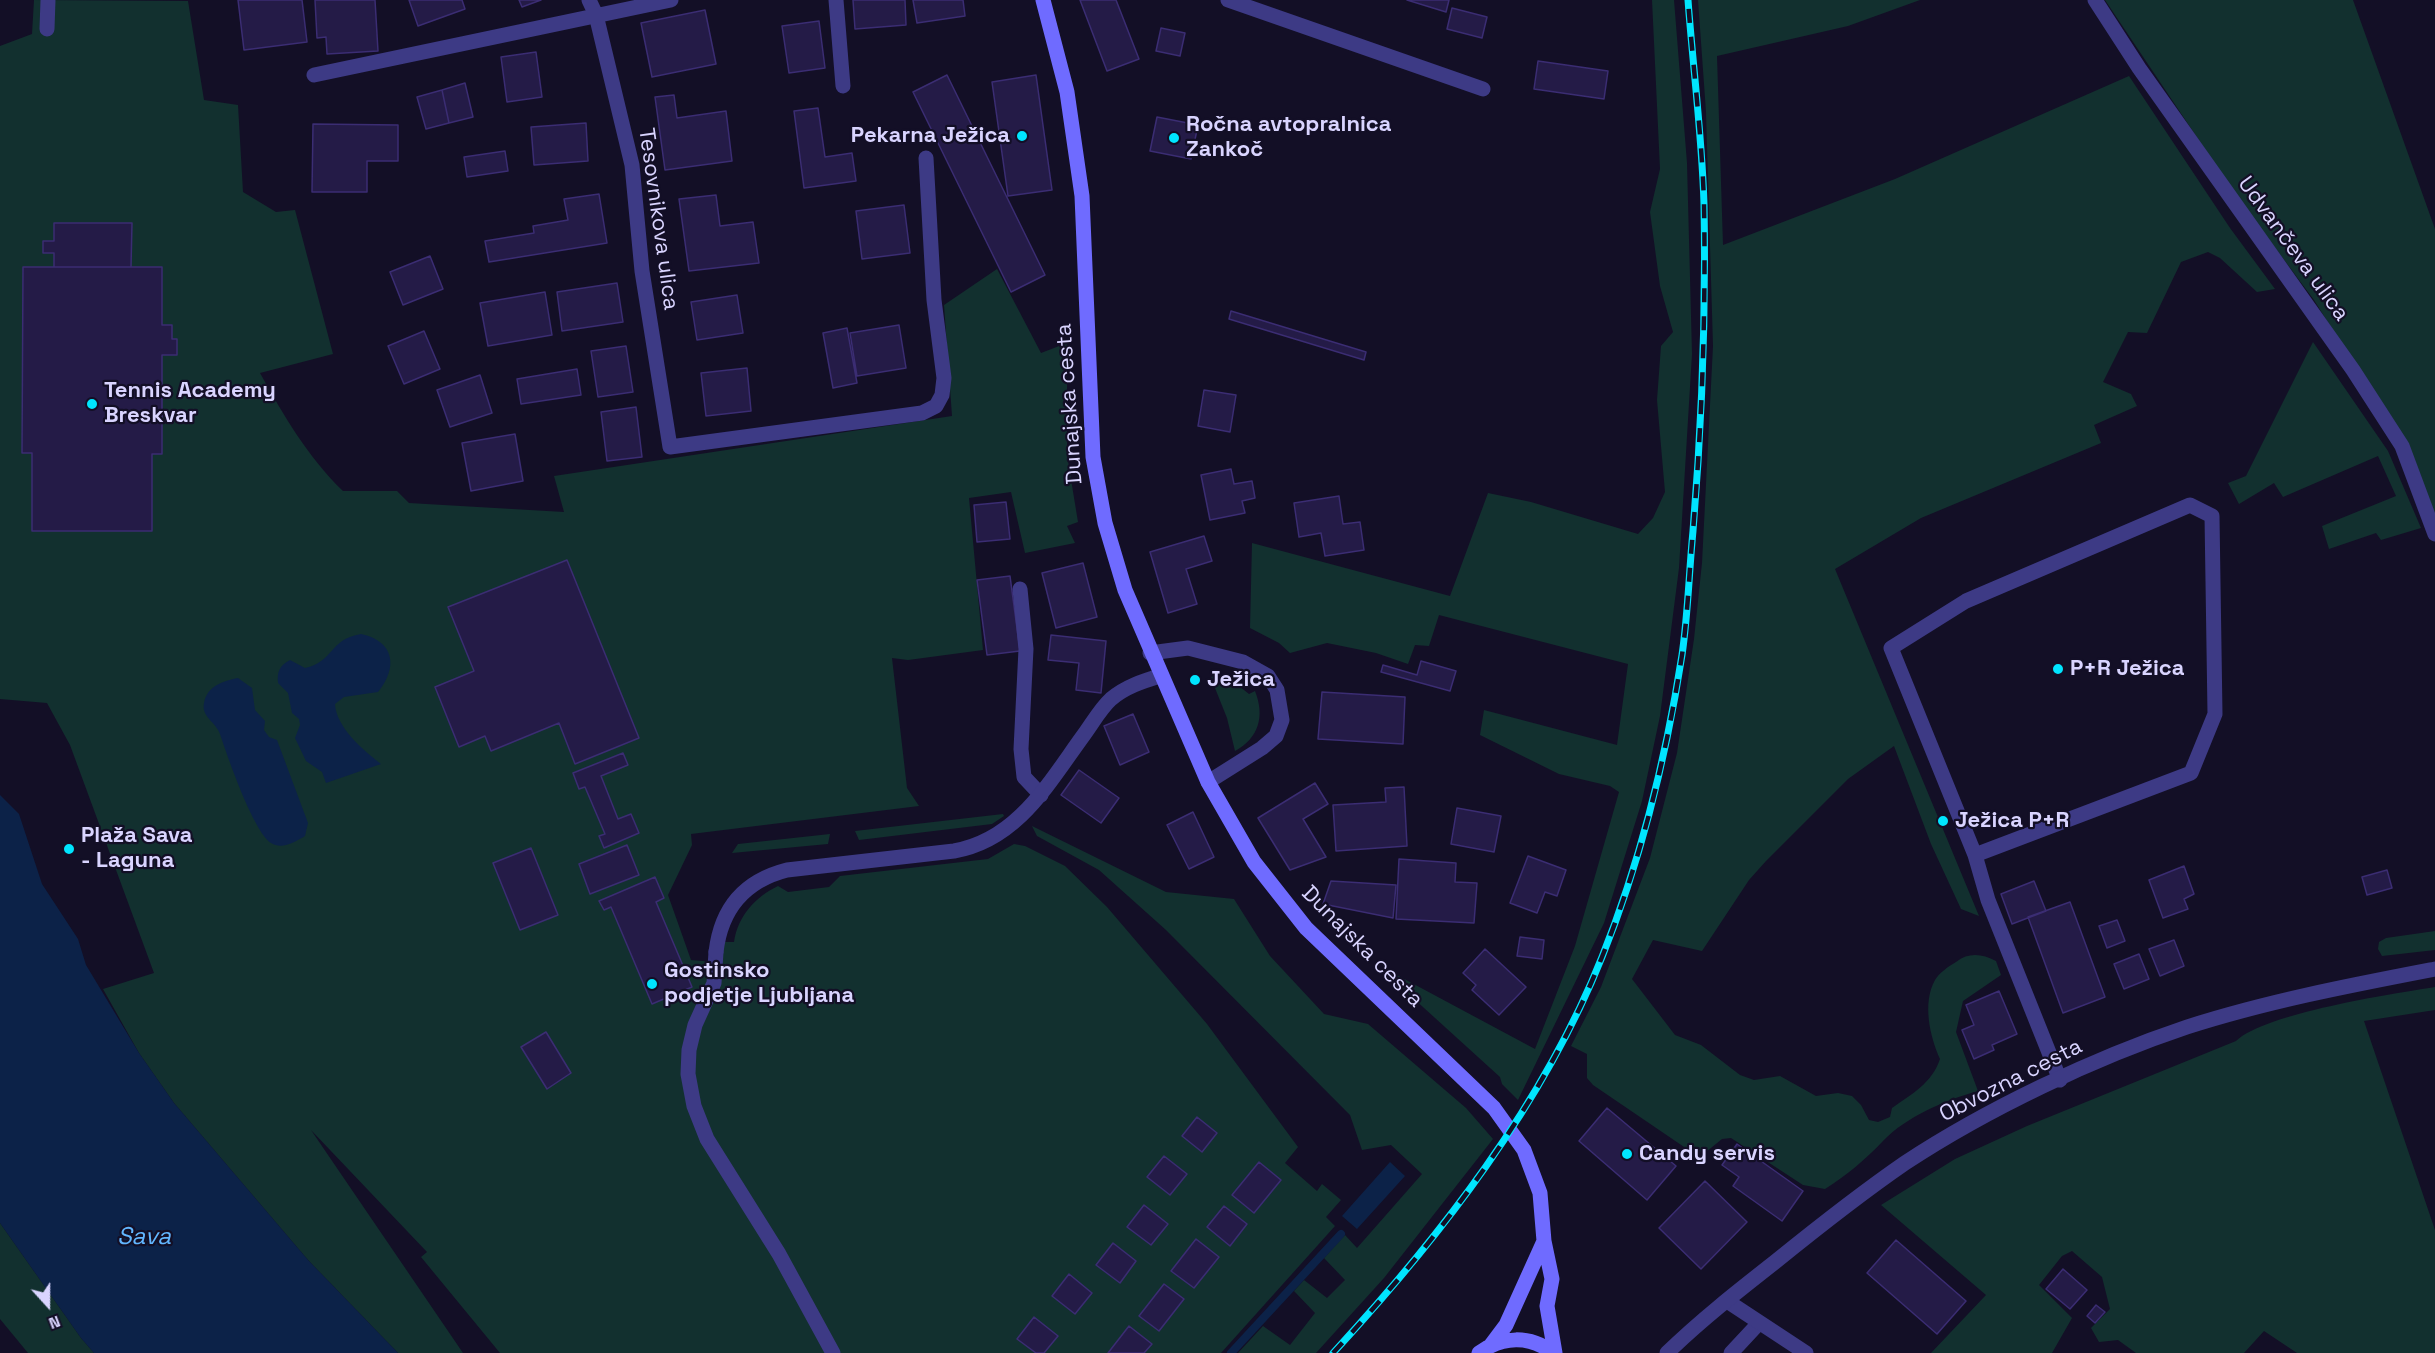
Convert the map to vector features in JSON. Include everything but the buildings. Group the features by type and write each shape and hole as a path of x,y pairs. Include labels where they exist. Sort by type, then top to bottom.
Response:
{"main road":[{"name":"Dunajska cesta","path":"1044,0 1067,92 1082,196 1089,410 1097,484 1118,567 1150,653 1208,782 1254,862 1294,915 1345,968 1453,1066 1494,1108 1510,1129 1538,1181 1544,1241 1551,1279 1547,1306 1554,1353"},
{"name":"Dunajska cesta","path":"1485,1349 1506,1325 1544,1241"},
{"name":"Dunajska cesta","path":"1485,1349 1507,1340 1524,1340 1554,1353"}],"street":[{"path":"46,29 48,0"},
{"name":"Tesovnikova ulica","path":"589,0 596,15 632,165 642,271 669,447 922,413 936,406 942,395 944,378 934,300 926,158"},
{"path":"314,75 671,0"},
{"path":"836,0 843,86"},
{"path":"1228,0 1483,89"},
{"name":"Udvančeva ulica","path":"2095,0 2158,97 2353,370 2402,446 2435,534"},
{"path":"1975,855 2191,773 2216,714 2212,516 2190,505 1966,601 1891,648 1975,855 1988,900 2060,1080"},
{"path":"1020,589 1026,649 1021,749 1024,777 1041,795"},
{"path":"1150,653 1188,648 1243,662 1268,676 1277,690 1282,720 1276,736 1262,748 1208,782"},
{"path":"833,1353 779,1254 707,1139 694,1106 688,1074 689,1050 695,1025 714,983 720,929 729,908 744,891 765,876 787,870 954,851 997,837 1041,795 1109,701 1133,686 1160,676"},
{"name":"Obvozna cesta","path":"1667,1353 1726,1300 1868,1189 1907,1162 2008,1105 2126,1051 2220,1017 2316,992 2435,969"},
{"path":"1726,1300 1806,1353"},
{"path":"1731,1353 1759,1323"}],"green space":[{"path":"34,0 188,1 204,100 238,105 243,192 276,212 295,210 333,354 260,373 307,450 343,491 397,491 409,503 564,512 554,476 952,416 944,305 997,269 1041,353 1067,343 1067,455 1078,522 1067,526 1075,543 1025,553 1011,492 969,498 983,650 908,660 892,658 907,788 919,806 691,834 692,845 668,895 691,960 714,962 717,942 734,942 739,924 749,908 778,886 788,892 829,887 840,876 988,859 1014,844 1025,846 1065,866 1107,907 1207,1024 1298,1147 1285,1163 1317,1191 1322,1184 1341,1200 1326,1217 1335,1226 1221,1353 500,1353 421,1257 427,1252 311,1130 463,1353 398,1353 308,1260 174,1103 139,1053 103,989 154,973 70,745 47,703 0,699 0,46 32,34"},
{"path":"1652,0 1674,0 1687,163 1692,354 1679,568 1660,716 1642,801 1604,923 1518,1100 1502,1084 1500,1077 1391,978 1395,974 1535,1049 1575,946 1619,792 1610,786 1559,774 1480,735 1484,710 1617,745 1628,664 1439,615 1429,646 1415,645 1408,664 1376,653 1327,643 1290,653 1279,643 1250,628 1252,543 1450,596 1488,493 1531,502 1638,534 1653,518 1665,492 1657,400 1661,346 1673,332 1660,286 1650,212 1660,169"},
{"path":"1698,0 1920,0 1848,26 1717,56 1723,245 1895,179 2129,76 2230,228 2275,289 2257,292 2220,258 2208,252 2181,262 2147,333 2128,332 2103,382 2131,394 2137,406 2094,425 2101,443 1921,518 1835,569 1979,916 1961,909 1931,844 1894,746 1848,779 1766,861 1749,880 1702,951 1653,940 1632,979 1675,1035 1701,1045 1740,1075 1754,1080 1780,1076 1816,1096 1838,1093 1852,1096 1861,1105 1869,1120 1878,1122 1890,1117 1892,1108 1927,1081 1940,1059 1933,1041 1928,1009 1931,989 1937,977 1947,968 1971,955 1996,961 2001,975 1963,1001 1956,1032 1978,1091 1940,1104 1903,1124 1855,1167 1825,1189 1803,1185 1731,1138 1722,1139 1706,1152 1690,1151 1593,1085 1587,1078 1587,1054 1571,1046 1601,987 1650,858 1677,753 1694,639 1702,563 1713,346 1706,112"},
{"path":"2105,0 2353,0 2435,229 2435,513 2347,353 2314,300 2235,194"},
{"path":"2313,342 2388,451 2421,528 2381,540 2376,533 2329,549 2322,526 2396,496 2378,456 2283,497 2274,483 2239,504 2228,483 2246,476"},
{"path":"1213,676 1234,682 1249,694 1255,691 1258,700 1259,718 1255,733 1250,740 1235,751 1227,718 1211,678"},
{"path":"1003,814 1004,816 992,824 859,840 855,831"},
{"path":"1032,826 1166,892 1234,899 1270,956 1324,1014 1368,1024 1466,1108 1493,1139 1384,1278 1316,1353 1238,1353 1263,1326 1290,1345 1315,1313 1294,1291 1304,1280 1327,1298 1345,1280 1324,1258 1345,1235 1357,1248 1422,1174 1391,1145 1362,1150 1350,1115 1166,930 1099,870 1037,836"},
{"path":"830,834 828,844 732,853 738,844"},
{"path":"2435,931 2435,950 2382,956 2378,949 2379,942 2386,938"},
{"path":"2435,987 2435,1010 2364,1021 2435,1230 2435,1353 2297,1353 2264,1331 2244,1353 2136,1353 2118,1340 2099,1342 2091,1328 2110,1309 2102,1277 2072,1251 2062,1256 2039,1285 2072,1318 2052,1353 1931,1353 1986,1295 1881,1205 1955,1159 2027,1126 2236,1041 2251,1031 2301,1013 2330,1006"},
{"path":"0,1223 94,1353 28,1353 0,1319"}],"water":[{"path":"361,634 381,643 387,649 390,657 389,674 378,692 344,697 335,704 345,729 381,764 326,783 322,772 306,761 295,738 300,725 299,719 292,713 288,693 278,683 278,672 290,660 305,668 314,665 343,641"},
{"path":"238,678 252,688 255,710 265,721 264,730 269,737 277,740 308,823 305,836 288,844 280,846 271,843 256,824 241,792 218,730 205,712 204,703 208,692 221,683"},
{"name":"Sava","path":"0,795 19,814 42,884 78,939 86,965 139,1053 174,1103 308,1260 398,1353 94,1353 81,1338 0,1223"},
{"path":"1390,1162 1405,1176 1357,1229 1342,1216"}],"waterway":[{"path":"1231,1353 1341,1234"}],"railway":[{"path":"1333,1353 1373,1309 1450,1216 1486,1167 1550,1065 1578,1012 1602,957 1629,883 1651,808 1676,694 1684,640 1701,408 1704,327 1704,204 1688,0"}],"place":[{"name":"Pekarna Ježica","path":"1022,136"},
{"name":"Ročna avtopralnica Zankoč","path":"1174,138"},
{"name":"Tennis Academy Breskvar","path":"92,404"},
{"name":"P+R Ježica","path":"2058,669"},
{"name":"Ježica","path":"1195,680"},
{"name":"Ježica P+R","path":"1943,821"},
{"name":"Plaža Sava - Laguna","path":"69,849"},
{"name":"Gostinsko podjetje Ljubljana","path":"652,984"},
{"name":"Candy servis","path":"1627,1154"}]}
